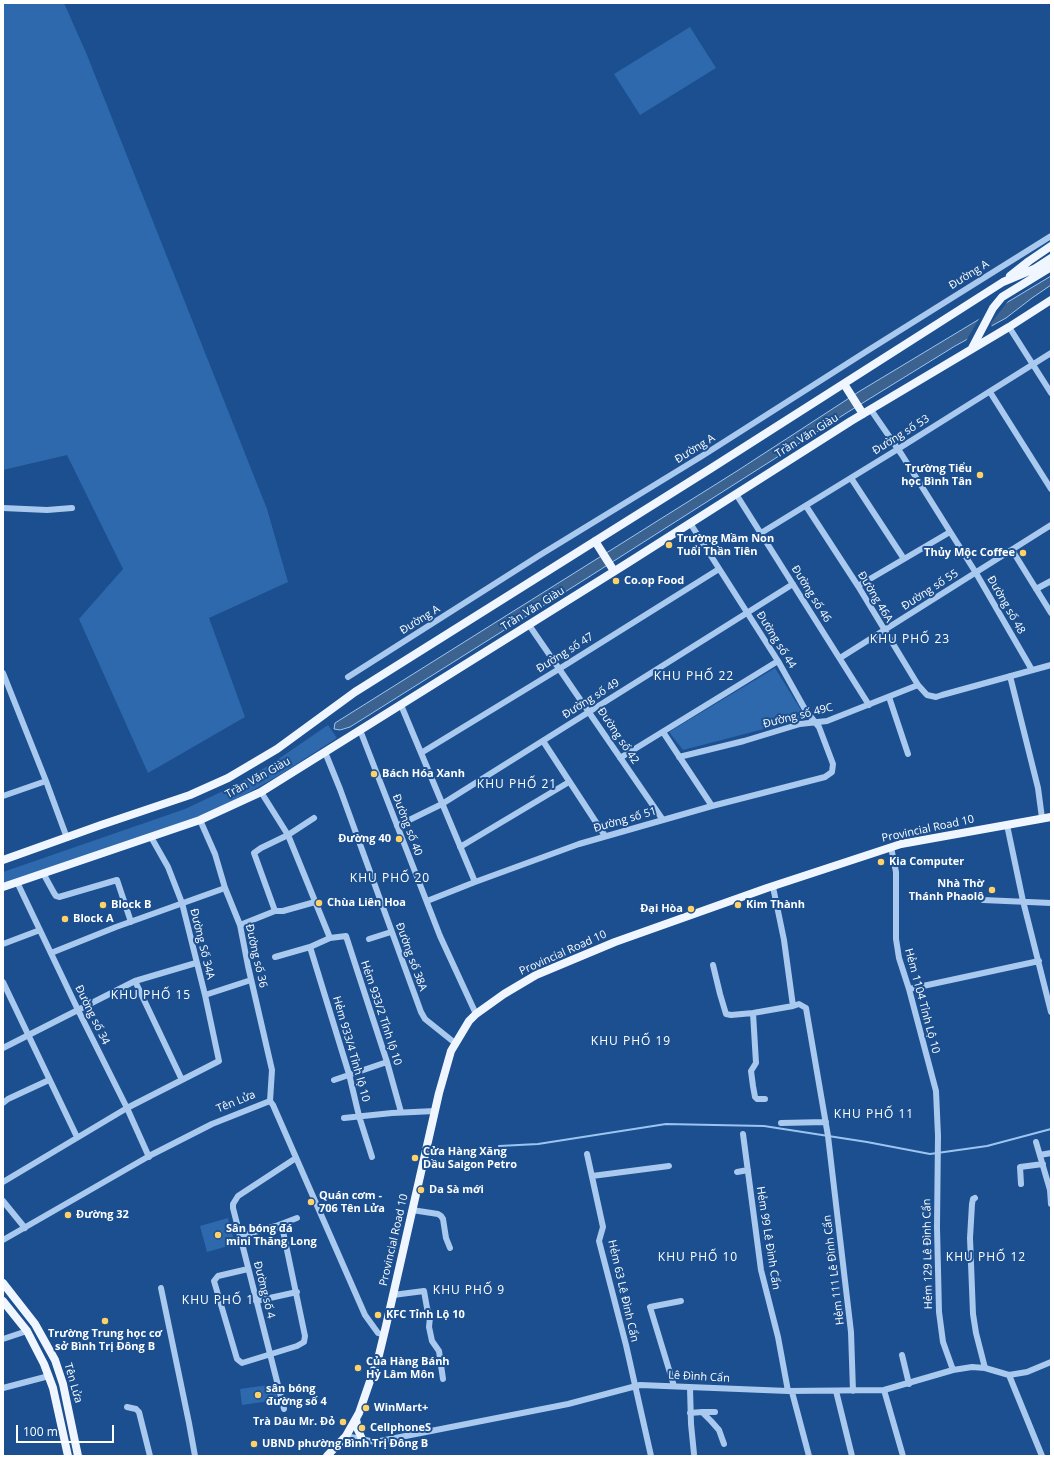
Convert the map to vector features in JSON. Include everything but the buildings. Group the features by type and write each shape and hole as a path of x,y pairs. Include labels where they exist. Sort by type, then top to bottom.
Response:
{"main road":[{"name":"Trần Văn Giàu","path":"3,860 190,795 228,778 276,749 350,695 597,544 1005,281 1029,260 1051,246"},
{"path":"1005,281 1034,269 1051,258"},
{"path":"972,349 993,308 1002,297 1051,267"},
{"name":"Trần Văn Giàu","path":"3,887 200,820 261,792 529,625 612,569 690,523 867,412 1009,327 1051,300"},
{"path":"844,384 867,412"},
{"path":"597,544 612,569"},
{"name":"Provincial Road 10","path":"327,1456 346,1436 356,1419 378,1355 435,1111 451,1051 469,1021 476,1014 536,974 615,942 773,887 891,847 1007,824 1051,817"},
{"name":"Tên Lửa","path":"3,1283 36,1324 55,1360 63,1384 78,1456"},
{"name":"Tên Lửa","path":"3,1300 27,1331 39,1352 49,1376 68,1456"},
{"path":"356,1419 358,1430 362,1439"}],"street":[{"name":"Đường A","path":"348,677 540,555 702,456 1051,236"},
{"path":"1009,327 1051,393"},
{"name":"Đường số 53","path":"761,533 1051,353"},
{"path":"990,392 1051,489"},
{"name":"Đường số 48","path":"867,412 898,449 976,573 1032,670"},
{"path":"851,478 904,559"},
{"name":"Đường số 46","path":"736,494 869,705"},
{"name":"Đường 46A","path":"806,506 858,586 884,631 923,692 930,697 942,695 1010,676"},
{"path":"3,508 47,510 72,508"},
{"name":"Đường số 44","path":"690,523 778,661 806,711 818,723 833,764 832,772"},
{"name":"Đường số 55","path":"840,658 1051,525"},
{"path":"858,586 950,532"},
{"path":"1012,550 1051,613"},
{"name":"Đường số 47","path":"421,753 719,569"},
{"path":"1036,589 1051,581"},
{"name":"Đường số 49","path":"397,826 442,804 793,584"},
{"name":"Đường số 42","path":"529,625 663,820"},
{"path":"620,758 778,661"},
{"path":"1042,818 1038,788 1010,676 1051,665"},
{"path":"3,673 67,838"},
{"name":"Đường số 49C","path":"680,757 744,741 800,724 827,721 918,685"},
{"path":"889,697 908,754"},
{"path":"401,705 475,882"},
{"name":"Đường số 40","path":"360,730 440,936 476,1014"},
{"path":"663,732 712,806"},
{"path":"543,741 605,836"},
{"name":"Đường số 38A","path":"325,752 340,788 423,1016 455,1043"},
{"name":"Đường số 51","path":"427,901 579,844 712,806 825,777 832,772"},
{"path":"3,796 46,781"},
{"path":"460,847 570,782"},
{"path":"261,792 288,835 330,938 310,947 274,957"},
{"path":"275,911 254,853 288,835 314,818"},
{"name":"Đường số 36","path":"200,820 216,854 225,888 240,925 272,1070 270,1101"},
{"path":"1007,824 1023,901 1051,1012"},
{"name":"Đường Số 34A","path":"151,837 168,867 182,902 205,995 219,1061 182,1080"},
{"name":"Hẻm 1104 Tỉnh Lộ 10","path":"891,847 896,872 896,939 899,958 909,988 936,1091 938,1136"},
{"path":"43,873 56,896 117,880 131,922"},
{"name":"Đường số 34","path":"17,882 127,1108 149,1157"},
{"path":"714,965 726,1014 753,1014 793,1006 784,940 773,887"},
{"path":"51,952 182,902 225,888"},
{"path":"983,900 1051,903"},
{"path":"240,925 275,911 283,911 315,902"},
{"path":"3,944 40,930"},
{"path":"369,939 392,932"},
{"name":"Hẻm 933/2 Tỉnh lộ 10","path":"330,938 346,936 387,1062 401,1112"},
{"name":"Hẻm 933/4 Tỉnh lộ 10","path":"310,947 349,1074 359,1116 372,1157"},
{"path":"909,988 1038,961"},
{"path":"3,1048 135,981 196,963"},
{"path":"205,995 251,980"},
{"path":"3,1182 127,1108 182,1080 135,981"},
{"path":"3,982 77,1137"},
{"name":"Hẻm 111 Lê Đình Cẩn","path":"793,1006 799,1004 806,1008 830,1147 851,1332 853,1391"},
{"path":"753,1014 756,1063 752,1071 753,1086 755,1097 757,1099 765,1099"},
{"path":"334,1080 387,1062"},
{"path":"3,1103 8,1099 50,1080"},
{"name":"Tên Lửa","path":"3,1240 149,1157 212,1124 270,1101 274,1105 365,1315 378,1333 384,1334"},
{"path":"344,1118 401,1112 435,1111"},
{"path":"781,1123 826,1122"},
{"name":"Hẻm 99 Lê Đình Cẩn","path":"743,1134 761,1270 790,1392 809,1456"},
{"name":"Hẻm 129 Lê Đình Cẩn","path":"938,1136 936,1227 939,1312 943,1342 953,1370"},
{"path":"1036,1142 1050,1190 1051,1204"},
{"path":"1040,1155 1051,1153"},
{"name":"Hẻm 63 Lê Đình Cẩn","path":"587,1154 603,1227 599,1241 651,1456"},
{"name":"Đường số 4","path":"284,1409 232,1208 235,1200 296,1158"},
{"path":"1020,1184 1020,1167 1043,1164"},
{"path":"592,1176 669,1166"},
{"path":"736,1172 748,1170"},
{"path":"975,1198 973,1199 972,1204 970,1238 973,1314 985,1368"},
{"path":"3,1200 25,1228"},
{"path":"412,1210 438,1214 441,1216 450,1248"},
{"path":"240,1236 276,1226 297,1218"},
{"path":"248,1269 218,1276 214,1284 238,1361 244,1362 301,1345 305,1340 297,1292 284,1234 281,1229 276,1226"},
{"path":"160,1288 195,1456"},
{"path":"393,1295 424,1290 430,1317 429,1327 432,1341 438,1351 443,1379"},
{"path":"256,1301 297,1292"},
{"path":"674,1386 650,1307 681,1300"},
{"path":"3,1339 27,1331"},
{"path":"902,1355 909,1384"},
{"name":"Lê Đình Cẩn","path":"346,1436 375,1442 568,1404 635,1386 650,1385 790,1392 884,1390 953,1370 972,1367 985,1368 1009,1375 1027,1372 1051,1362"},
{"path":"1009,1375 1042,1456"},
{"path":"3,1388 49,1376"},
{"path":"690,1388 690,1413 694,1454"},
{"path":"884,1390 903,1456"},
{"path":"836,1391 852,1456"},
{"path":"127,1407 136,1409 139,1412 150,1456"},
{"path":"702,1412 719,1430 724,1444"},
{"path":"690,1413 715,1412"}],"shaded area":[{"path":"3,3 64,3 87,55 267,509 288,582 209,618 245,717 148,773 79,619 123,569 67,455 3,470"},
{"path":"690,27 716,68 640,115 614,74"},
{"path":"1051,276 1051,285 1006,318 955,346 848,412 350,727 340,730 334,729 335,723 737,471 860,391"},
{"path":"775,668 806,718 683,750 669,732"},
{"path":"328,725 337,738 278,776 237,799 195,819 3,884 3,872 185,809 238,784 274,762"},
{"name":"Sân bóng đá mini Thăng Long","path":"228,1218 235,1244 207,1252 200,1226"},
{"name":"sân bóng đường số 4","path":"275,1384 277,1400 242,1405 240,1389"}],"pier":[{"path":"1012,297 991,323 992,328 966,341 980,317"}],"waterway":[{"path":"499,1146 538,1144 666,1124 764,1126 867,1142 930,1154 987,1146 1051,1129"}],"place":[{"name":"Trường Tiểu học Bình Tân","path":"980,475"},
{"name":"Trường Mầm Non Tuổi Thần Tiên","path":"669,545"},
{"name":"Thủy Mộc Coffee","path":"1023,553"},
{"name":"Co.op Food","path":"616,581"},
{"name":"Bách Hóa Xanh","path":"374,774"},
{"name":"Đường 40","path":"399,839"},
{"name":"Kia Computer","path":"881,862"},
{"name":"Nhà Thờ Thánh Phaolô","path":"992,890"},
{"name":"Chùa Liên Hoa","path":"319,903"},
{"name":"Block B","path":"103,905"},
{"name":"Kim Thành","path":"738,905"},
{"name":"Đại Hòa","path":"691,909"},
{"name":"Block A","path":"65,919"},
{"name":"Cửa Hàng Xăng Dầu Saigon Petro","path":"415,1158"},
{"name":"Da Sà mới","path":"421,1190"},
{"name":"Quán cơm - 706 Tên Lửa","path":"311,1202"},
{"name":"Đường 32","path":"68,1215"},
{"name":"Sân bóng đá mini Thăng Long","path":"218,1235"},
{"name":"KFC Tỉnh Lộ 10","path":"378,1315"},
{"name":"Trường Trung học cơ sở Bình Trị Đông B","path":"105,1321"},
{"name":"Của Hàng Bánh Hỷ Lâm Môn","path":"358,1368"},
{"name":"sân bóng đường số 4","path":"258,1395"},
{"name":"WinMart+","path":"366,1408"},
{"name":"Trà Dâu Mr. Đỏ","path":"343,1422"},
{"name":"CellphoneS","path":"362,1428"},
{"name":"UBND phường Bình Trị Đông B","path":"254,1444"}],"district":[{"name":"KHU PHỐ 23","path":"910,640"},
{"name":"KHU PHỐ 22","path":"694,677"},
{"name":"KHU PHỐ 21","path":"517,785"},
{"name":"KHU PHỐ 20","path":"390,879"},
{"name":"KHU PHỐ 15","path":"151,996"},
{"name":"KHU PHỐ 19","path":"631,1042"},
{"name":"KHU PHỐ 11","path":"874,1115"},
{"name":"KHU PHỐ 10","path":"698,1258"},
{"name":"KHU PHỐ 12","path":"986,1258"},
{"name":"KHU PHỐ 9","path":"469,1291"},
{"name":"KHU PHỐ 1","path":"218,1301"}]}
